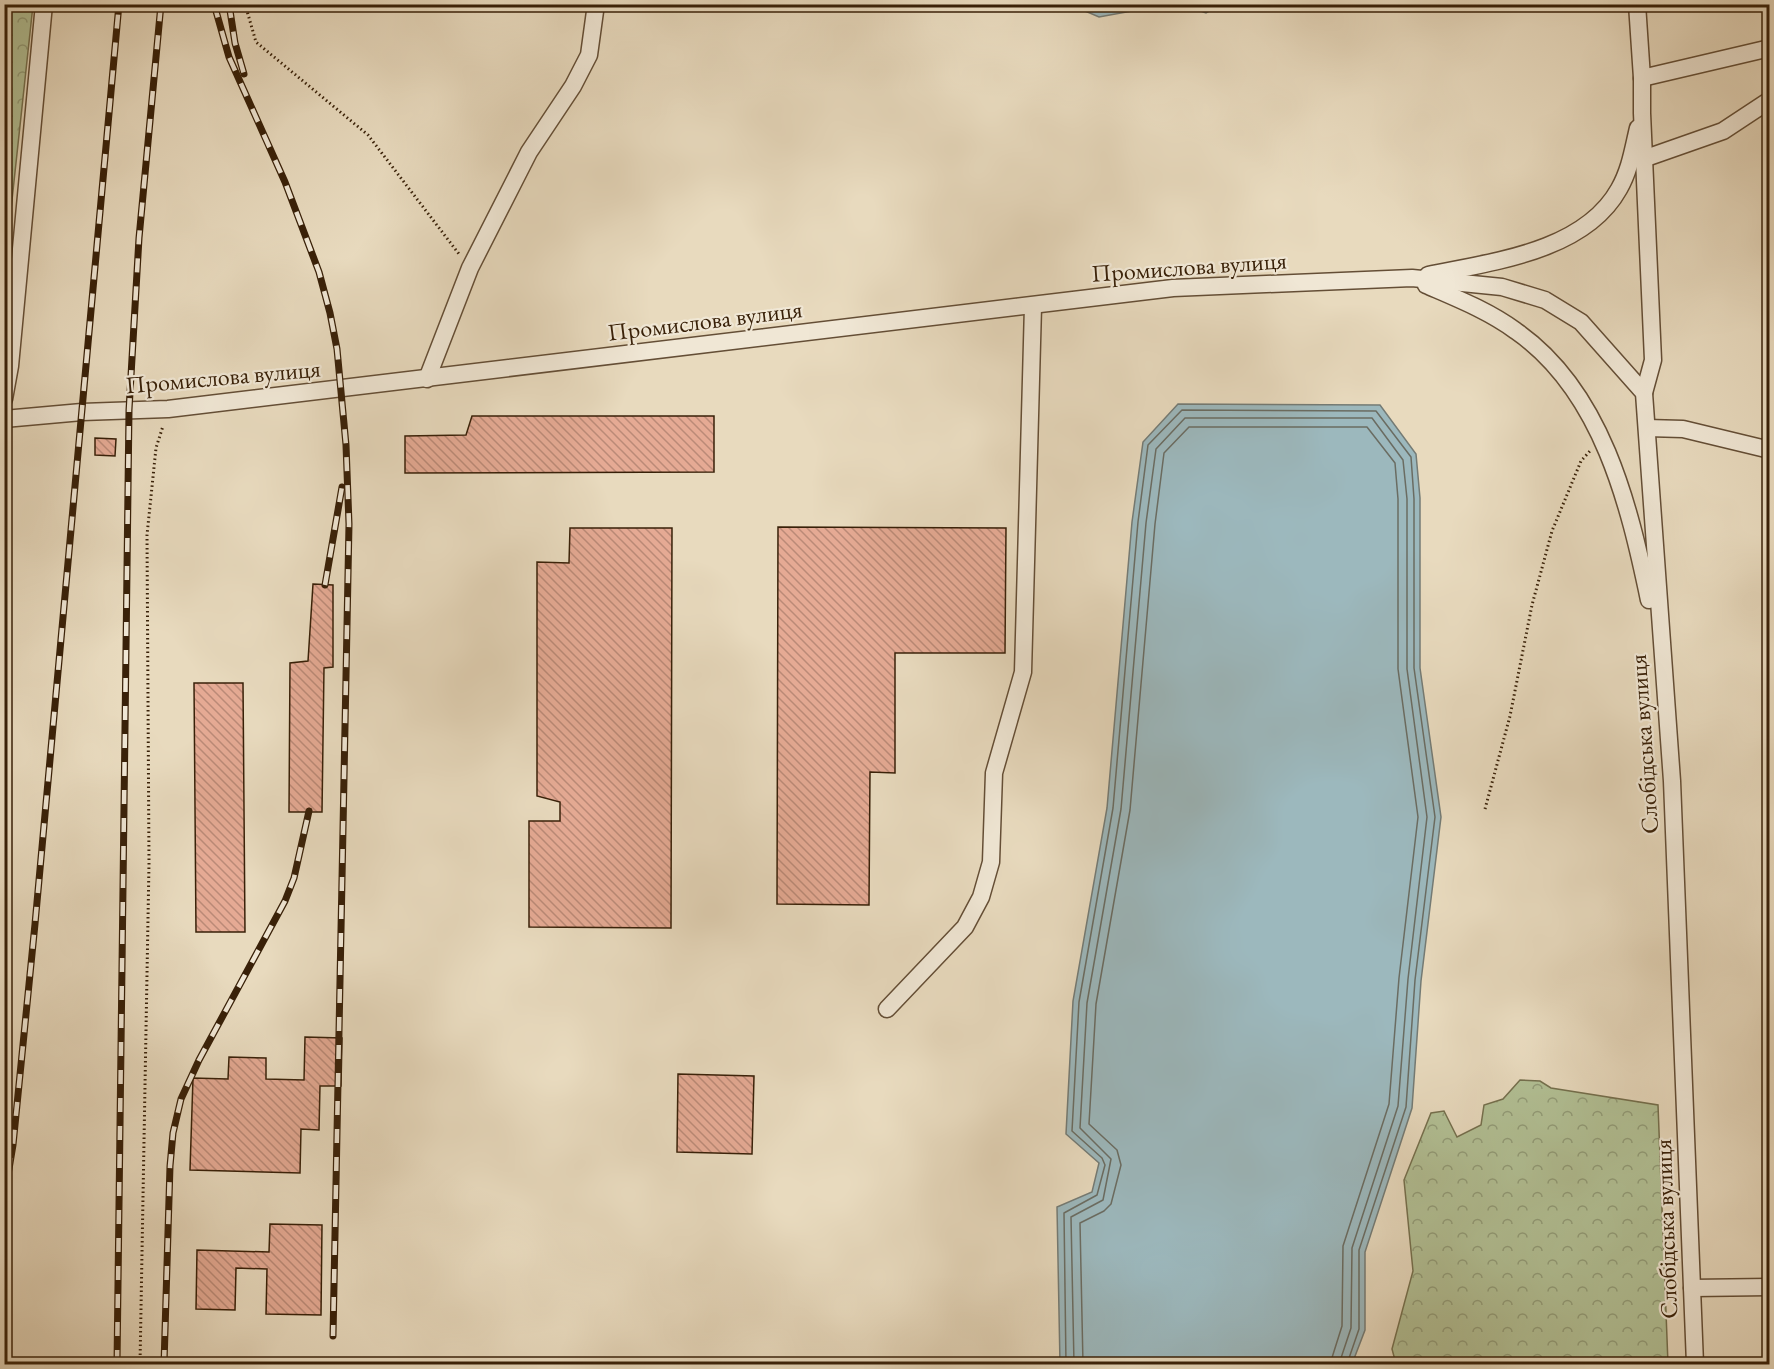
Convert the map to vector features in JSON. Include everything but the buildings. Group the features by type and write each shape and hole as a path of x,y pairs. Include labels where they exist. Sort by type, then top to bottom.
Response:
{"street":[{"path":"4,399 10,366 44,4"},
{"path":"427,379 470,268 529,152 573,86 589,55 596,4"},
{"path":"1637,4 1646,158 1653,360 1644,393"},
{"path":"1642,78 1770,48"},
{"path":"1646,158 1723,131 1770,100"},
{"path":"1412,278 1514,257 1558,242 1580,228 1600,212 1618,192 1627,174 1642,113"},
{"path":"1412,278 1502,287 1545,300 1581,322 1644,393"},
{"path":"1412,278 1470,305 1517,331 1555,366 1582,402 1600,438 1628,512 1664,672"},
{"name":"Промислова вулиця","path":"4,419 82,412 168,409 1173,288 1412,278"},
{"path":"887,1009 965,927 981,897 991,862 994,773 1023,672 1033,306"},
{"name":"Слобідська вулиця","path":"1644,393 1672,781 1695,1365"},
{"path":"1647,428 1683,429 1770,450"},
{"path":"1692,1288 1770,1287"}],"path":[{"path":"245,4 256,42 368,135 470,268"},
{"path":"140,1365 149,863 147,535 156,448 168,409"},
{"path":"1485,809 1510,716 1533,605 1552,531 1581,461 1600,438"}],"green space":[{"path":"4,5 33,5 5,265"},
{"path":"1520,1080 1540,1081 1551,1088 1658,1105 1668,1364 1396,1364 1392,1349 1413,1271 1404,1180 1431,1113 1444,1111 1457,1137 1481,1125 1484,1105 1503,1099"}],"water":[{"path":"1071,5 1165,5 1099,17"},
{"path":"1184,5 1220,5 1206,13"},
{"path":"1178,404 1380,405 1416,454 1420,498 1420,668 1441,817 1421,981 1412,1108 1365,1252 1365,1330 1352,1364 1060,1364 1057,1207 1092,1192 1099,1163 1066,1134 1073,1001 1107,808 1132,522 1143,442"}],"railway":[{"path":"4,1199 13,1145 35,924 119,4"},
{"path":"117,1364 129,410 139,238 161,4"},
{"path":"214,4 229,57 285,182 319,272 337,349 346,445 349,524 333,1336"},
{"path":"229,4 235,43 244,74"},
{"path":"325,585 342,487"},
{"path":"164,1364 170,1166 173,1133 181,1099 199,1060 285,901 294,878 309,811"}]}
